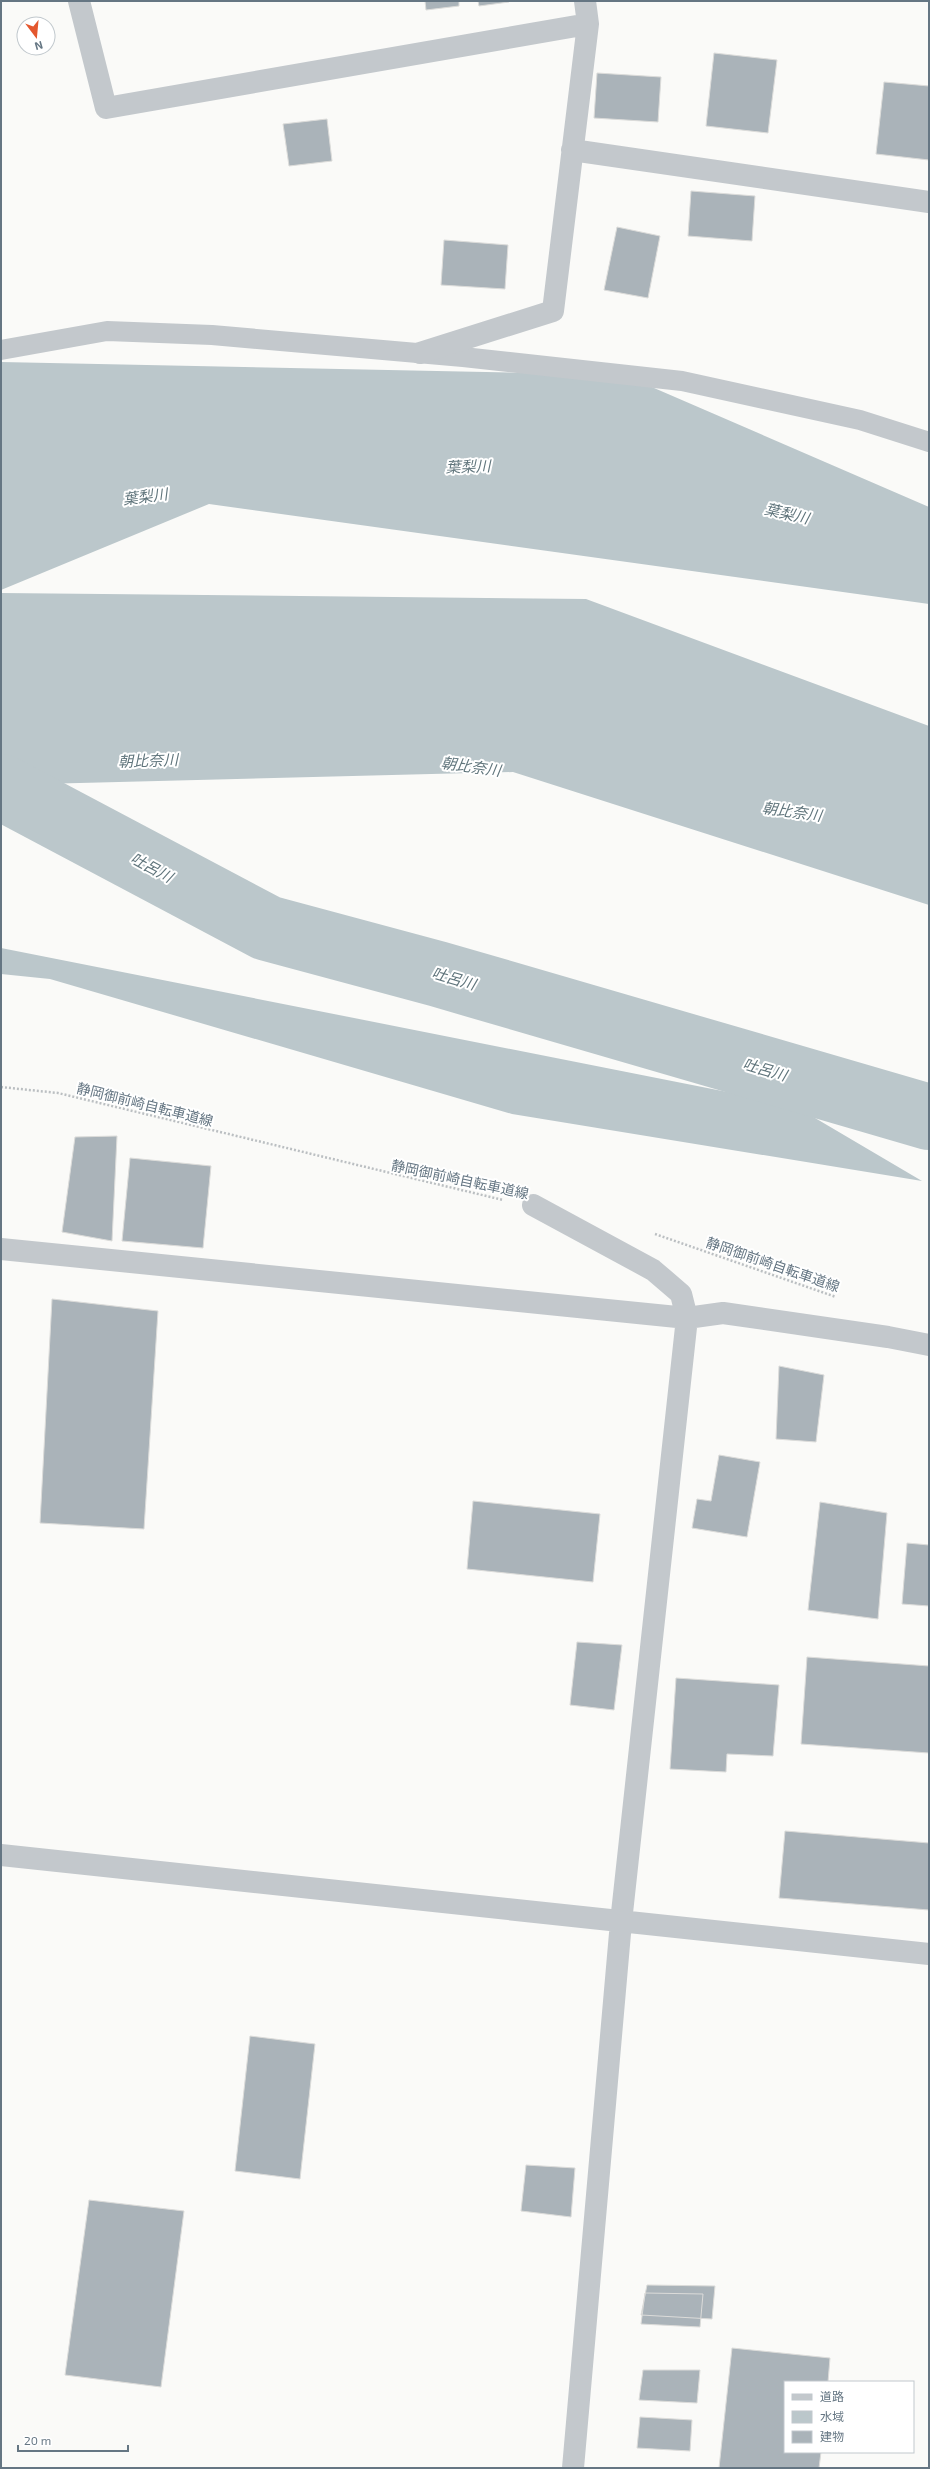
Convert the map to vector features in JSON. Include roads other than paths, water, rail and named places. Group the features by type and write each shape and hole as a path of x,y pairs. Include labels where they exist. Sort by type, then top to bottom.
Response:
{"street":[{"path":"79,1 106,108 588,24"},
{"path":"420,353 553,311 588,24 585,1"},
{"path":"572,150 929,202"},
{"path":"533,1205 654,1270 681,1294 686,1318 622,1922 573,2468"},
{"path":"1,1249 686,1318 723,1313 888,1337 929,1345"},
{"path":"1,1856 929,1954"}],"lane":[{"path":"1,350 107,331 212,335 420,353 682,381 860,420 929,442"}],"water":[{"name":"葉梨川","path":"1,362 624,375 929,507 929,604 209,504 1,590"},
{"name":"朝比奈川","path":"1,593 586,599 929,726 929,905 513,772 1,785"},
{"path":"1,948 793,1105 922,1181 512,1114 50,979 1,974"}],"waterway":[{"name":"吐呂川","path":"1,787 267,928 438,974 929,1117"}]}
